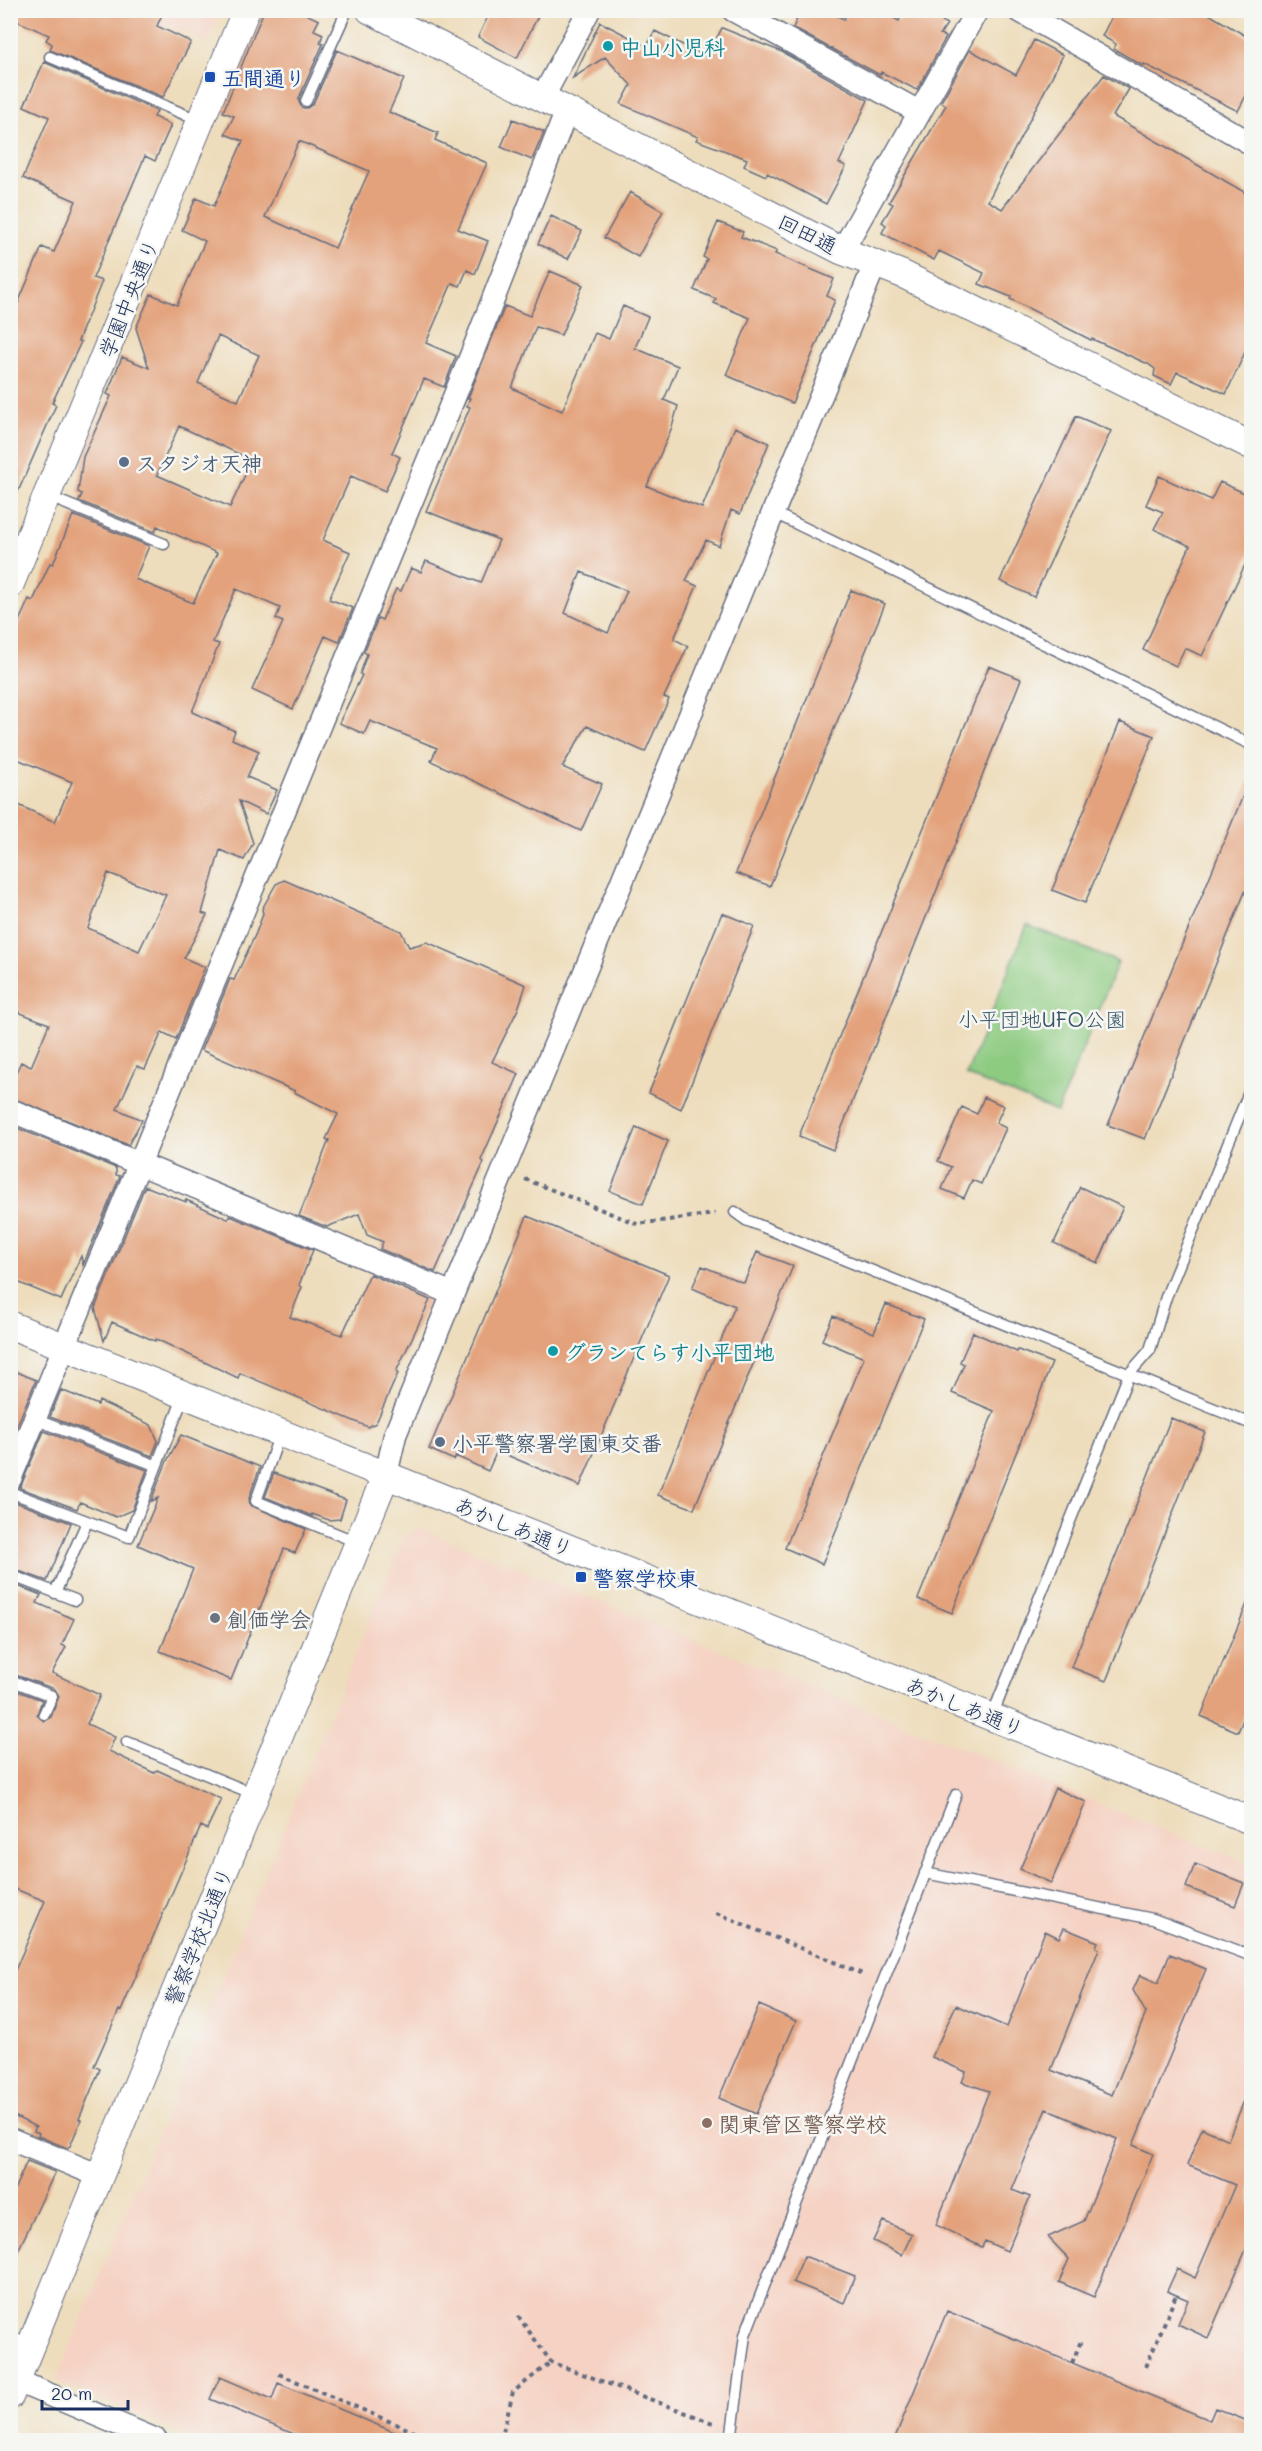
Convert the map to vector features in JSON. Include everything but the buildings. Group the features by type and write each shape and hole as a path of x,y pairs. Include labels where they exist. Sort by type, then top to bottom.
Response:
{"street":[{"name":"学園中央通り","path":"10,585 19,541 47,496 246,10"},
{"name":"回田通","path":"370,10 842,251 902,274 1251,446"},
{"path":"543,97 589,10"},
{"path":"733,10 919,112"},
{"path":"842,251 977,10"},
{"path":"1018,10 1251,144"},
{"path":"10,1479 471,356 567,110"},
{"path":"386,1475 395,1435 875,264"},
{"path":"10,1110 141,1162 453,1294"},
{"name":"あかしあ通り","path":"10,1325 1251,1821"},
{"name":"警察学校北通り","path":"14,2389 21,2341 100,2176 386,1475"},
{"path":"10,2139 100,2176"},
{"path":"14,2389 155,2440"}],"lane":[{"path":"306,101 347,10"},
{"path":"50,57 201,121"},
{"path":"47,496 164,544"},
{"path":"774,513 1251,745"},
{"path":"992,1717 1129,1374 1150,1350 1166,1298 1251,1085"},
{"path":"735,1212 746,1220 1251,1424"},
{"path":"10,1492 129,1537 184,1394"},
{"path":"34,1419 155,1465"},
{"path":"281,1433 256,1501 359,1544"},
{"path":"55,1593 87,1522"},
{"path":"10,1575 75,1600"},
{"path":"10,1680 52,1696 44,1714"},
{"path":"127,1742 255,1794"},
{"path":"731,2435 745,2335 956,1795"},
{"path":"925,1873 1153,1919 1251,1956"}],"path":[{"path":"519,1176 637,1224 735,1212"},
{"path":"716,1913 883,1982"},
{"path":"1146,2367 1176,2295"},
{"path":"518,2316 551,2362 731,2435"},
{"path":"1072,2363 1081,2341"},
{"path":"501,2440 513,2392 551,2362"},
{"path":"279,2374 434,2440"}],"shaded area":[{"path":"137,11 221,11 208,43"},
{"name":"関東管区警察学校","path":"419,1528 1251,1865 1251,2440 198,2440 56,2381 403,1539"}],"green space":[{"name":"小平団地UFO公園","path":"1027,925 1118,962 1057,1112 966,1075"}],"place":[{"name":"中山小児科","path":"608,46"},
{"name":"五間通り","path":"210,77"},
{"name":"スタジオ天神","path":"124,462"},
{"name":"グランてらす小平団地","path":"553,1351"},
{"name":"小平警察署学園東交番","path":"440,1442"},
{"name":"警察学校東","path":"581,1577"},
{"name":"創価学会","path":"215,1618"},
{"name":"関東管区警察学校","path":"707,2123"}]}
